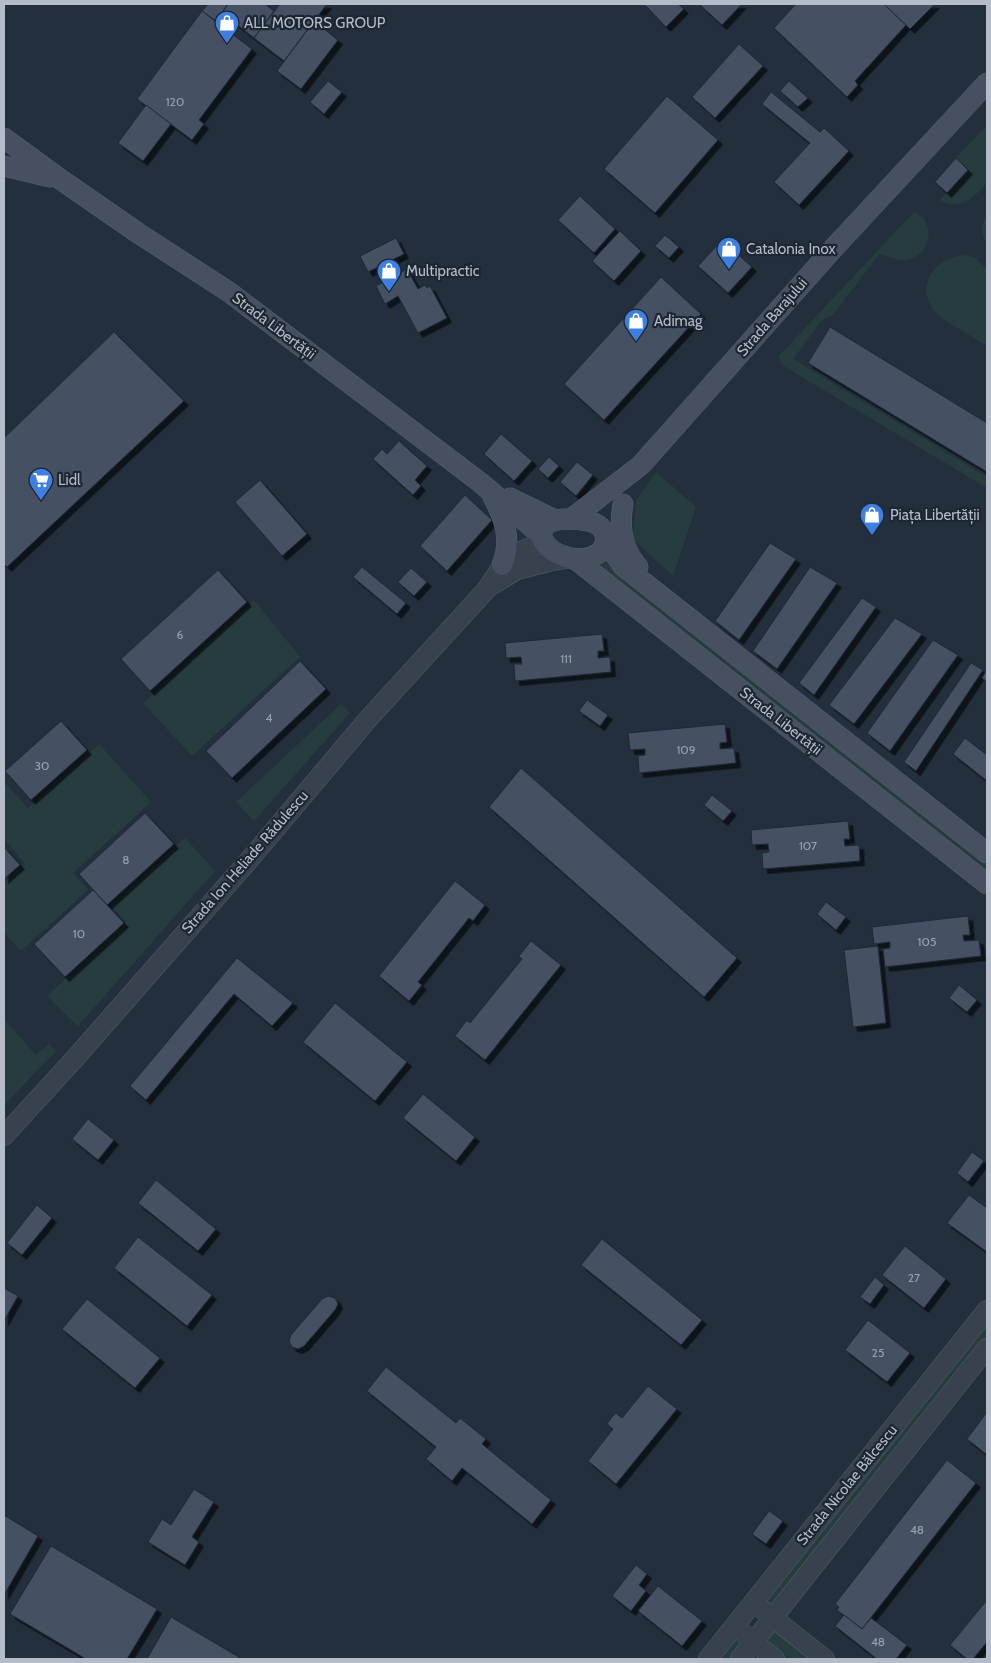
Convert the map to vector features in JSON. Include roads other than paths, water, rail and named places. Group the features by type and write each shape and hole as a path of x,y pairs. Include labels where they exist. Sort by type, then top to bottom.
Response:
{"main road":[{"name":"Strada Barajului","path":"563,519 641,465 831,251 987,84"},
{"name":"Strada Libertății","path":"4,138 138,233 229,292 485,487 543,539"},
{"name":"Strada Libertății","path":"4,166 60,179"},
{"name":"Strada Barajului","path":"606,539 641,465"},
{"name":"Strada Libertății","path":"485,487 563,519"},
{"path":"485,487 506,526 508,544 502,565"},
{"path":"623,504 621,521 624,544 633,562 665,599"},
{"path":"563,519 596,523 602,529 606,539 602,552 595,556 572,558 553,552 543,539 544,528 549,523 563,519"},
{"name":"Strada Libertății","path":"606,539 623,566 987,853"},
{"name":"Strada Libertății","path":"572,558 987,884"}],"street":[{"name":"Strada Ion Heliade Rădulescu","path":"4,1136 78,1055 250,859 369,718 487,589 502,565 514,554 543,539"},
{"name":"Strada Ion Heliade Rădulescu","path":"487,589 517,570 572,558"},
{"name":"Strada Nicolae Bălcescu","path":"708,1659 987,1310"},
{"name":"Strada Nicolae Bălcescu","path":"740,1659 987,1348"},
{"path":"753,1603 825,1659"},
{"path":"734,1626 775,1659"}],"place":[{"name":"ALL MOTORS GROUP","path":"227,44"},
{"name":"Catalonia Inox","path":"729,270"},
{"name":"Multipractic","path":"389,292"},
{"name":"Adimag","path":"636,342"},
{"name":"Lidl","path":"41,501"},
{"name":"Piața Libertății","path":"872,536"}]}
